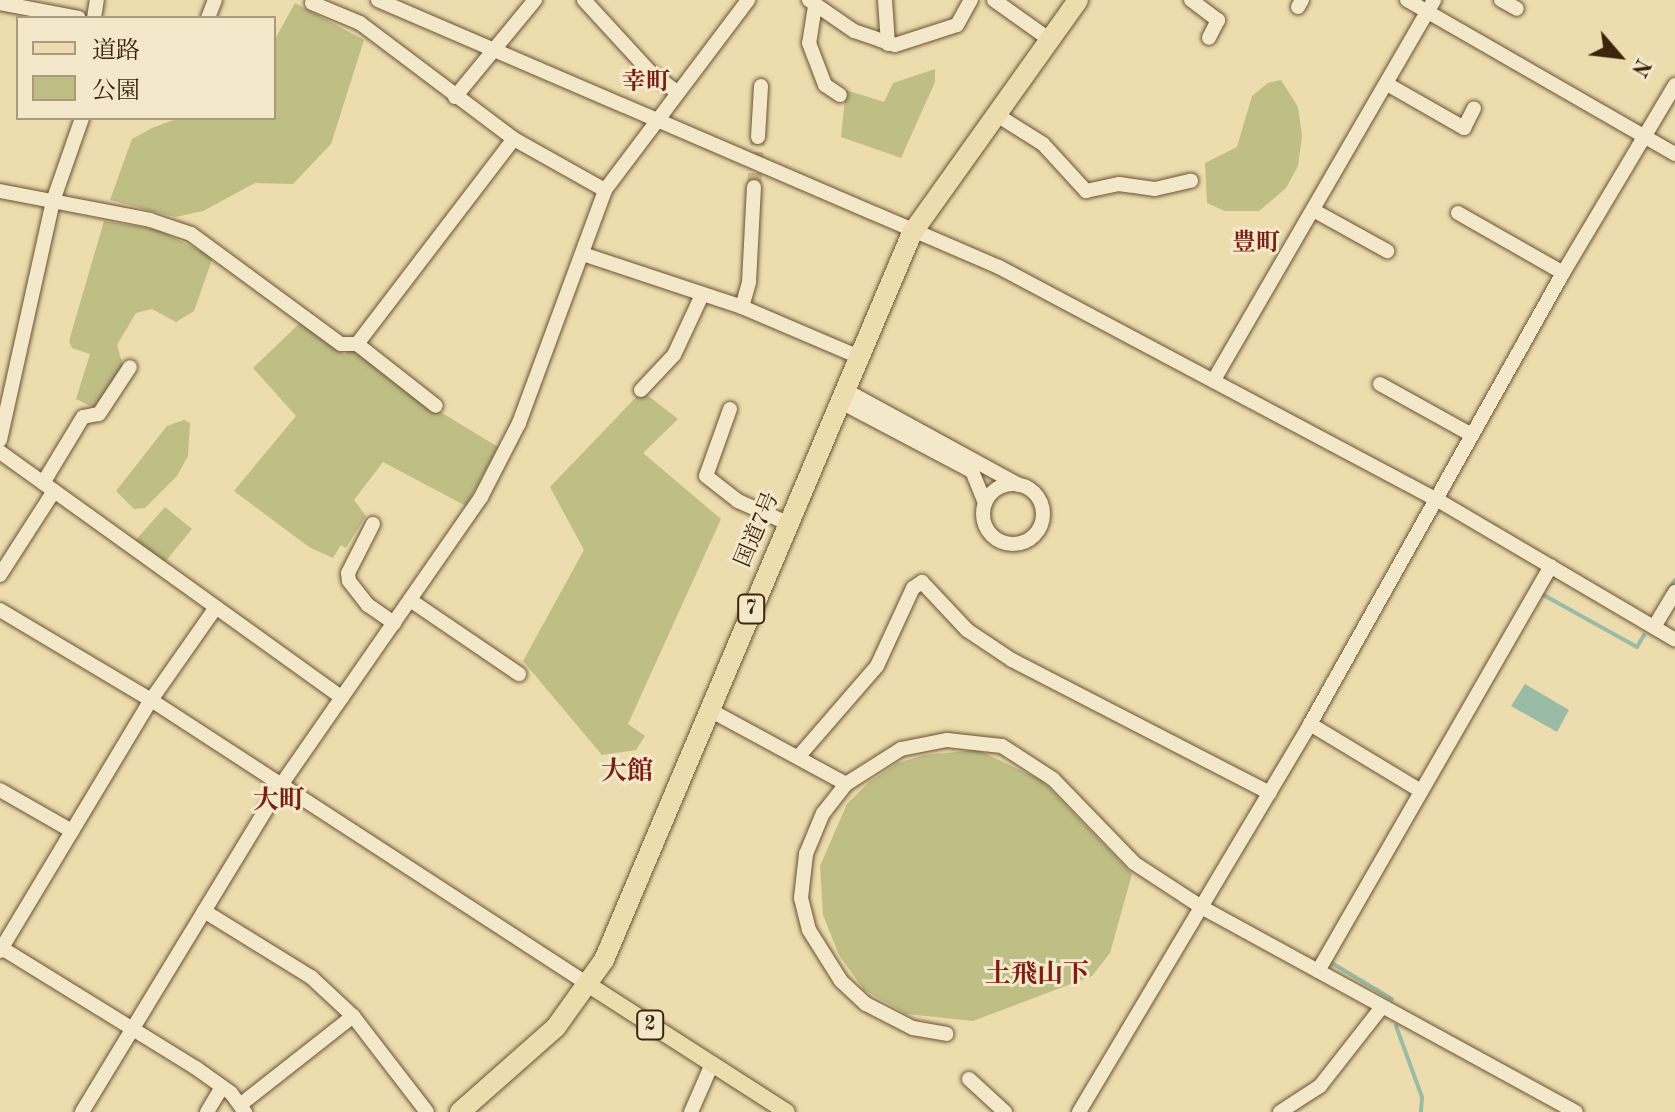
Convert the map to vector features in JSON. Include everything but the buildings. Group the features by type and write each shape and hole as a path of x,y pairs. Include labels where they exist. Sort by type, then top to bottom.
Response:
{"highway":[{"name":"国道7号","path":"460,1112 556,1027 604,960 912,233 1078,0"}],"main road":[{"name":"2","path":"589,985 787,1112"}],"street":[{"path":"378,0 657,119 912,233 999,267 1215,378 1436,499 1675,640"},
{"path":"455,97 535,0"},
{"path":"584,0 649,71 677,92"},
{"path":"82,1112 281,785 491,480 519,423 605,190 748,0"},
{"path":"885,0 888,44"},
{"path":"840,95 825,85 809,43 812,3 854,31 888,44 957,25 971,0"},
{"path":"994,0 1050,40"},
{"path":"1191,0 1218,20 1209,38"},
{"path":"1407,0 1431,6 1675,154"},
{"path":"1501,0 1517,9"},
{"path":"0,3 40,5 73,16"},
{"path":"312,3 360,23 514,139 605,190"},
{"path":"1215,378 1431,6"},
{"path":"1387,84 1464,128 1474,108"},
{"path":"1079,1112 1270,793 1563,273 1675,85"},
{"path":"758,137 761,86"},
{"path":"997,115 1043,144 1086,191 1119,184 1155,189 1191,181"},
{"path":"0,440 53,201 81,120"},
{"path":"357,344 514,139"},
{"path":"742,307 749,282 754,187"},
{"path":"0,191 150,220 191,234 341,344 357,344 436,406"},
{"path":"1313,210 1387,251"},
{"path":"1458,213 1563,273"},
{"path":"583,254 742,307 859,357"},
{"path":"641,390 674,355 702,295"},
{"path":"0,575 49,487 83,417 99,414 130,367"},
{"path":"1380,384 1472,435"},
{"path":"842,395 1035,494 1043,510 1039,528 1026,541 1007,543 989,532 985,503 972,471 842,395"},
{"path":"730,409 706,476 738,501 787,523"},
{"path":"0,452 342,698"},
{"path":"985,503 999,488 1019,485"},
{"path":"373,524 348,573 349,581 368,605 394,623"},
{"path":"1318,971 1551,566"},
{"path":"799,756 877,666 917,585 922,582 967,630 1012,660 1270,793"},
{"path":"1654,627 1675,592"},
{"path":"410,600 519,674"},
{"path":"216,607 151,700 1,949 222,1087 242,1108 353,1016"},
{"path":"0,610 151,700 589,985"},
{"path":"708,709 846,784"},
{"path":"1310,724 1421,791"},
{"path":"946,1034 913,1028 866,1004 841,981 809,930 801,898 806,854 823,813 846,784 901,749 947,740 1002,746 1053,779 1134,863 1203,908 1576,1112"},
{"path":"0,790 72,831"},
{"path":"204,911 311,977 353,1016 427,1112"},
{"path":"1280,1112 1320,1086 1382,1007"},
{"path":"691,1112 712,1064"},
{"path":"969,1079 1005,1112"},
{"path":"207,1112 222,1087"}],"green space":[{"path":"295,3 364,40 331,144 293,184 255,183 203,211 175,217 110,200 132,139 152,128 174,120 276,120 276,37"},
{"path":"935,69 935,82 901,158 841,137 846,90 884,102 893,83"},
{"path":"1281,80 1298,107 1302,136 1298,166 1286,188 1259,211 1225,211 1207,203 1205,163 1237,147 1252,96 1268,83"},
{"path":"104,221 158,230 213,257 194,311 176,322 152,309 136,313 117,345 124,369 97,409 76,399 90,354 72,348 69,341"},
{"path":"301,322 345,355 352,346 429,405 498,447 466,506 383,462 354,500 366,516 346,548 341,545 333,558 309,547 234,491 296,416 253,368"},
{"path":"642,391 678,419 643,453 721,519 628,724 645,736 636,750 602,755 523,661 584,550 550,487"},
{"path":"184,420 190,423 188,456 177,476 145,508 134,509 116,491 167,426"},
{"path":"165,507 192,529 165,562 135,541"},
{"path":"978,750 1041,780 1132,874 1110,953 1092,976 973,1021 907,1014 864,990 839,955 823,915 820,866 847,804 869,782 898,763 924,755"}],"shaded area":[{"path":"1525,684 1569,710 1557,732 1511,706"}],"waterway":[{"path":"1668,591 1675,580"},
{"path":"1540,593 1637,647 1644,635"},
{"path":"1330,962 1392,999"},
{"path":"1396,1026 1422,1097 1421,1112"}],"tunnel":[{"path":"754,187 758,137"}],"district":[{"name":"幸町","path":"646,84"},
{"name":"豊町","path":"1256,245"},
{"name":"大館","path":"627,773"},
{"name":"大町","path":"279,802"},
{"name":"土飛山下","path":"1037,976"}]}
